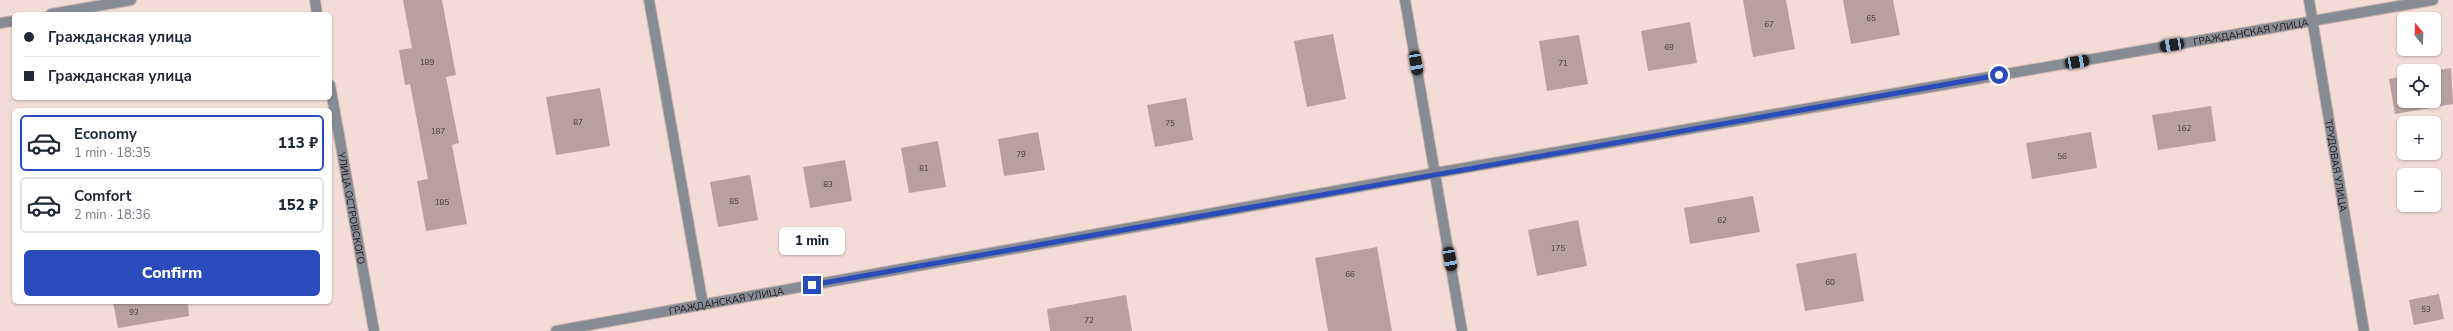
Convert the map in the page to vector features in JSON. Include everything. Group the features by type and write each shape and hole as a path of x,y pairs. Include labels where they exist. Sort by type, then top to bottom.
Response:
{"street":[{"path":"62,12 131,0"},
{"path":"315,0 317,12"},
{"path":"649,0 703,304"},
{"path":"1405,0 1462,331"},
{"name":"ТРУДОВАЯ УЛИЦА","path":"2309,0 2364,331"},
{"name":"ГРАЖДАНСКАЯ УЛИЦА","path":"556,331 1435,173 2433,0"},
{"path":"0,23 12,21"},
{"name":"УЛИЦА ОСТРОВСКОГО","path":"332,96 374,331"}],"building":[{"path":"403,0 442,0 456,75 446,77 459,143 452,145 467,224 426,231 417,181 428,179 410,84 405,85 399,50 412,48"},
{"path":"1743,0 1786,0 1795,49 1753,57"},
{"path":"1843,0 1893,0 1900,35 1851,44"},
{"path":"1690,22 1697,63 1648,71 1641,31"},
{"path":"1333,34 1346,99 1307,107 1294,41"},
{"path":"1579,35 1588,84 1547,91 1539,41"},
{"path":"2451,68 2453,104 2441,106 2441,70"},
{"path":"2397,77 2397,108 2430,108 2395,114 2389,79"},
{"path":"600,88 610,146 556,155 546,97"},
{"path":"1186,98 1193,140 1155,147 1147,105"},
{"path":"2211,106 2216,141 2158,150 2152,115"},
{"path":"1038,132 1045,170 1004,176 998,139"},
{"path":"2091,132 2097,168 2032,179 2026,143"},
{"path":"938,141 946,187 909,193 901,148"},
{"path":"845,160 852,201 810,208 803,167"},
{"path":"750,175 758,220 718,227 710,182"},
{"path":"1753,196 1760,232 1690,244 1684,208"},
{"path":"1578,220 1587,266 1537,276 1528,230"},
{"path":"1377,247 1392,331 1328,331 1315,258"},
{"path":"1856,253 1864,301 1805,311 1796,264"},
{"path":"2439,294 2444,319 2414,325 2409,300"},
{"path":"1126,295 1132,331 1050,331 1047,309"},
{"path":"113,304 188,304 189,316 118,328"}],"route":[{"path":"812,285 1451,170 1999,75"}]}
